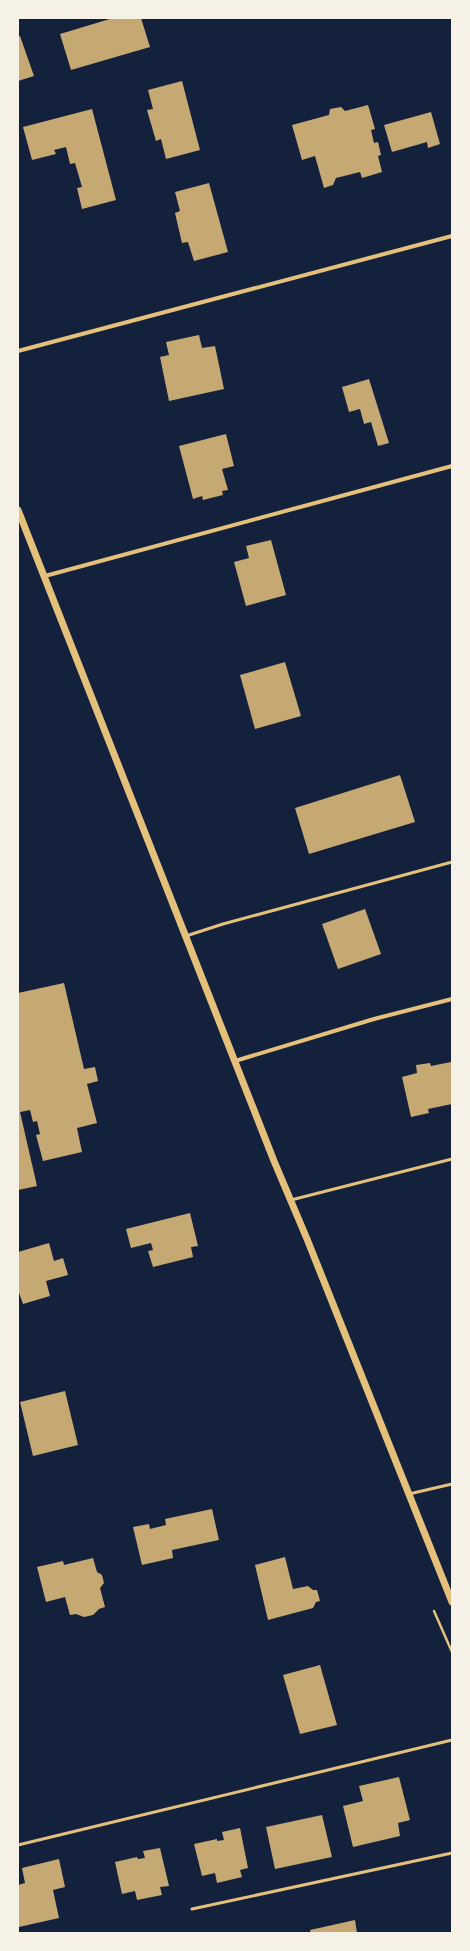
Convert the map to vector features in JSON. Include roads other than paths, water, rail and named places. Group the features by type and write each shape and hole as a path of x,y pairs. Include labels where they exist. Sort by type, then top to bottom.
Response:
{"street":[{"path":"18,351 452,236"},
{"path":"44,576 452,466"},
{"path":"18,510 290,1201 307,1239 452,1602"},
{"path":"235,1061 374,1019 452,999"}],"lane":[{"path":"186,936 208,928 452,862"},
{"path":"290,1201 452,1159"},
{"path":"409,1494 452,1484"},
{"path":"18,1845 452,1740"},
{"path":"192,1910 452,1853"}]}
